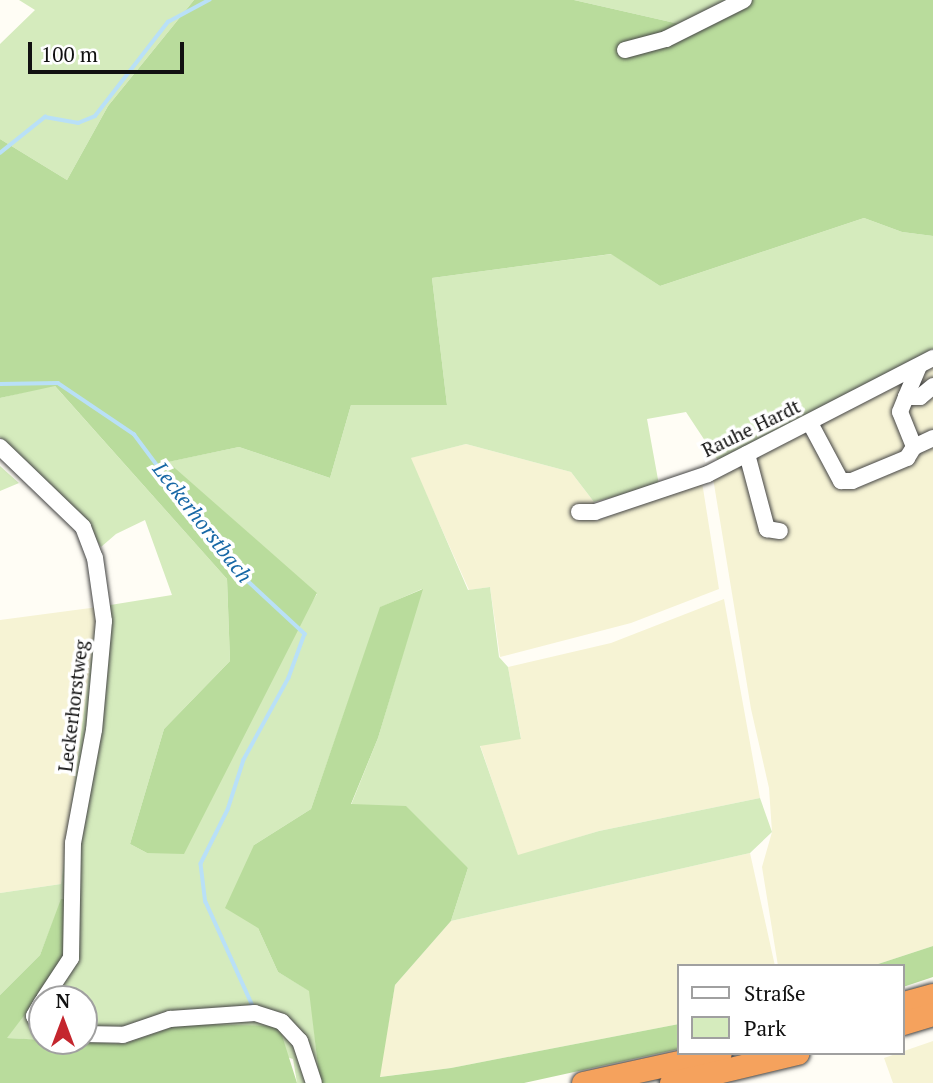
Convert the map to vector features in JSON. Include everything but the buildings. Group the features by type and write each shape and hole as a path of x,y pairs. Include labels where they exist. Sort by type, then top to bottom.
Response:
{"highway":[{"path":"905,1002 933,995"},
{"path":"905,1022 933,1014"},
{"path":"583,1083 711,1070 787,1055"},
{"path":"671,1083 711,1070"}],"street":[{"path":"625,50 666,39 744,0"},
{"path":"928,361 933,379"},
{"path":"914,447 900,412 928,361"},
{"name":"Rauhe Hardt","path":"579,512 595,512 696,478 810,423 928,361"},
{"path":"906,397 920,397 933,386"},
{"path":"810,423 841,481 852,481 907,458 914,447 933,438"},
{"name":"Leckerhorstweg","path":"0,447 83,527 95,558 104,621 94,730 74,843 71,958 53,985"},
{"path":"747,454 766,529 780,531"},
{"path":"98,1034 123,1035 170,1019 255,1013 282,1022 300,1041 314,1083"}],"shaded area":[{"path":"933,363 933,946 878,964 778,964 762,867 772,832 769,788 751,709 713,478"},
{"path":"466,444 571,472 594,502 596,521 702,482 719,589 631,623 500,657 490,587 469,590 410,458"},
{"path":"724,599 760,798 599,831 518,856 480,745 521,738 508,667 611,643"},
{"path":"98,607 61,884 0,893 0,620"},
{"path":"750,853 775,964 678,964 678,1024 451,1068 379,1077 395,985 451,921"},
{"path":"933,1041 933,1083 893,1083 884,1058 905,1055 905,1051"}],"green space":[{"path":"19,0 194,0 108,106 67,180 0,139 0,44 35,10"},
{"path":"194,0 574,0 697,28 734,0 933,0 933,236 902,232 864,218 660,286 611,254 432,278 447,405 351,405 330,478 239,447 168,462 317,593 184,854 147,853 130,844 164,729 230,661 227,579 55,386 0,398 0,139 67,180 108,106"},
{"path":"574,0 734,0 697,28"},
{"path":"864,218 902,232 933,236 933,349 719,462 686,412 647,419 659,485 594,502 571,472 466,444 411,458 468,590 490,587 499,657 508,667 521,739 480,746 518,855 599,831 760,798 772,832 750,853 451,921 468,868 351,805 378,738 422,589 381,607 311,809 254,845 258,928 278,972 310,991 320,1083 297,1083 293,1059 181,1024 124,1044 98,1043 98,985 47,985 64,963 62,899 40,955 0,995 0,893 61,884 98,607 172,595 145,520 116,534 101,547 87,525 0,437 0,398 54,385 227,579 230,661 164,729 130,844 147,853 317,594 167,462 239,447 330,478 351,405 447,405 432,278 612,254 660,286"},
{"path":"0,466 19,483 0,491"},
{"path":"423,589 378,738 351,804 406,806 468,868 451,921 395,985 380,1077 451,1068 678,1024 678,1049 524,1083 320,1083 309,991 278,972 258,928 225,908 254,845 311,809 380,607"},
{"path":"61,899 68,899 64,963 47,985 28,985 28,1010 7,1038 28,1039 28,1055 98,1055 98,1043 124,1044 181,1024 279,1026 297,1083 0,1083 0,995 40,955"},
{"path":"933,946 933,977 905,986 905,964 878,964"},
{"path":"28,1010 28,1039 6,1038"}],"waterway":[{"name":"Leckerhorstbach","path":"0,153 45,117 78,123 95,116 168,22 209,0"},
{"name":"Leckerhorstbach","path":"0,384 58,383 134,434 234,568 305,634 289,678 244,760 228,810 201,864 206,902 252,1004"}]}
